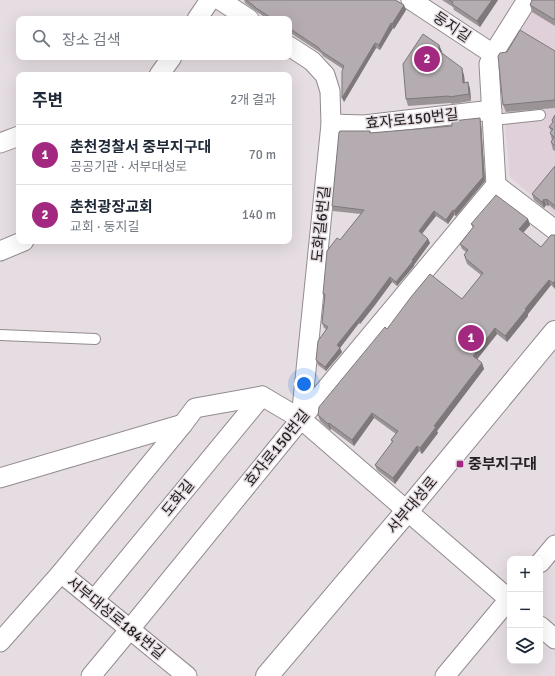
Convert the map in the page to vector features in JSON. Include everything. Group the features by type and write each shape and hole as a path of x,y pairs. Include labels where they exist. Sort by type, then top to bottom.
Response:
{"street":[{"path":"199,16 210,0"},
{"path":"220,0 244,16"},
{"name":"둥지길","path":"412,0 493,54"},
{"path":"527,0 493,54 489,64 496,185 555,230"},
{"name":"도화길6번길","path":"292,48 312,61 325,75 330,91 331,124 301,419"},
{"path":"162,72 170,60"},
{"name":"효자로150번길","path":"331,124 364,124 492,115"},
{"path":"0,143 16,137"},
{"name":"효자로150번길","path":"91,676 301,419 496,185"},
{"path":"0,251 17,244"},
{"name":"서부대성로","path":"267,676 408,511 555,332"},
{"path":"61,573 195,408 262,396 301,419 507,596"},
{"name":"도화길","path":"94,600 262,396"},
{"path":"0,478 183,424"},
{"path":"543,559 555,545"},
{"name":"서부대성로184번길","path":"0,642 61,573 187,676"},
{"path":"445,676 507,603"},
{"path":"542,628 555,639"}],"lane":[{"path":"492,115 540,115"},
{"path":"0,335 95,339"}],"shaded area":[{"path":"533,0 555,0 555,215 510,177 498,55"}],"building":[{"path":"246,0 395,0 404,5 392,24 391,23 379,45 375,43 342,98 342,71 344,66 292,30 292,16 268,16"},
{"path":"449,0 492,0 477,21 452,4 453,2"},
{"path":"532,0 555,0 555,20 530,5"},
{"path":"520,30 555,51 555,100 503,105 498,56 500,53 507,52"},
{"path":"423,34 439,45 439,51 462,68 463,83 468,82 469,94 449,97 406,99 403,64"},
{"path":"555,115 555,146 551,142 554,137 550,133 553,129 549,127 553,122 552,120"},
{"path":"480,118 483,177 454,211 453,210 446,220 434,211 419,231 428,239 412,260 413,261 396,282 390,277 337,345 340,348 325,367 316,360 318,341 328,327 322,323 327,251 337,238 340,240 364,210 332,206 339,132 370,131 370,133 452,126 452,121"},
{"path":"555,166 555,206 547,199 544,199 542,202 532,194"},
{"path":"496,195 528,219 519,229 541,247 551,235 555,235 555,281 553,283 549,280 505,336 495,328 473,356 482,363 434,426 436,427 420,448 417,446 393,478 375,465 393,441 391,440 398,431 372,413 352,440 329,423 328,424 318,415 319,407 385,327 387,329 430,274 462,299 483,273 465,258 466,257 464,255 468,250 460,244 474,226 471,224"}],"place":[{"name":"춘천광장교회","path":"427,59"},
{"name":"춘천경찰서 중부지구대","path":"471,338"},
{"name":"중부지구대","path":"460,464"}]}
